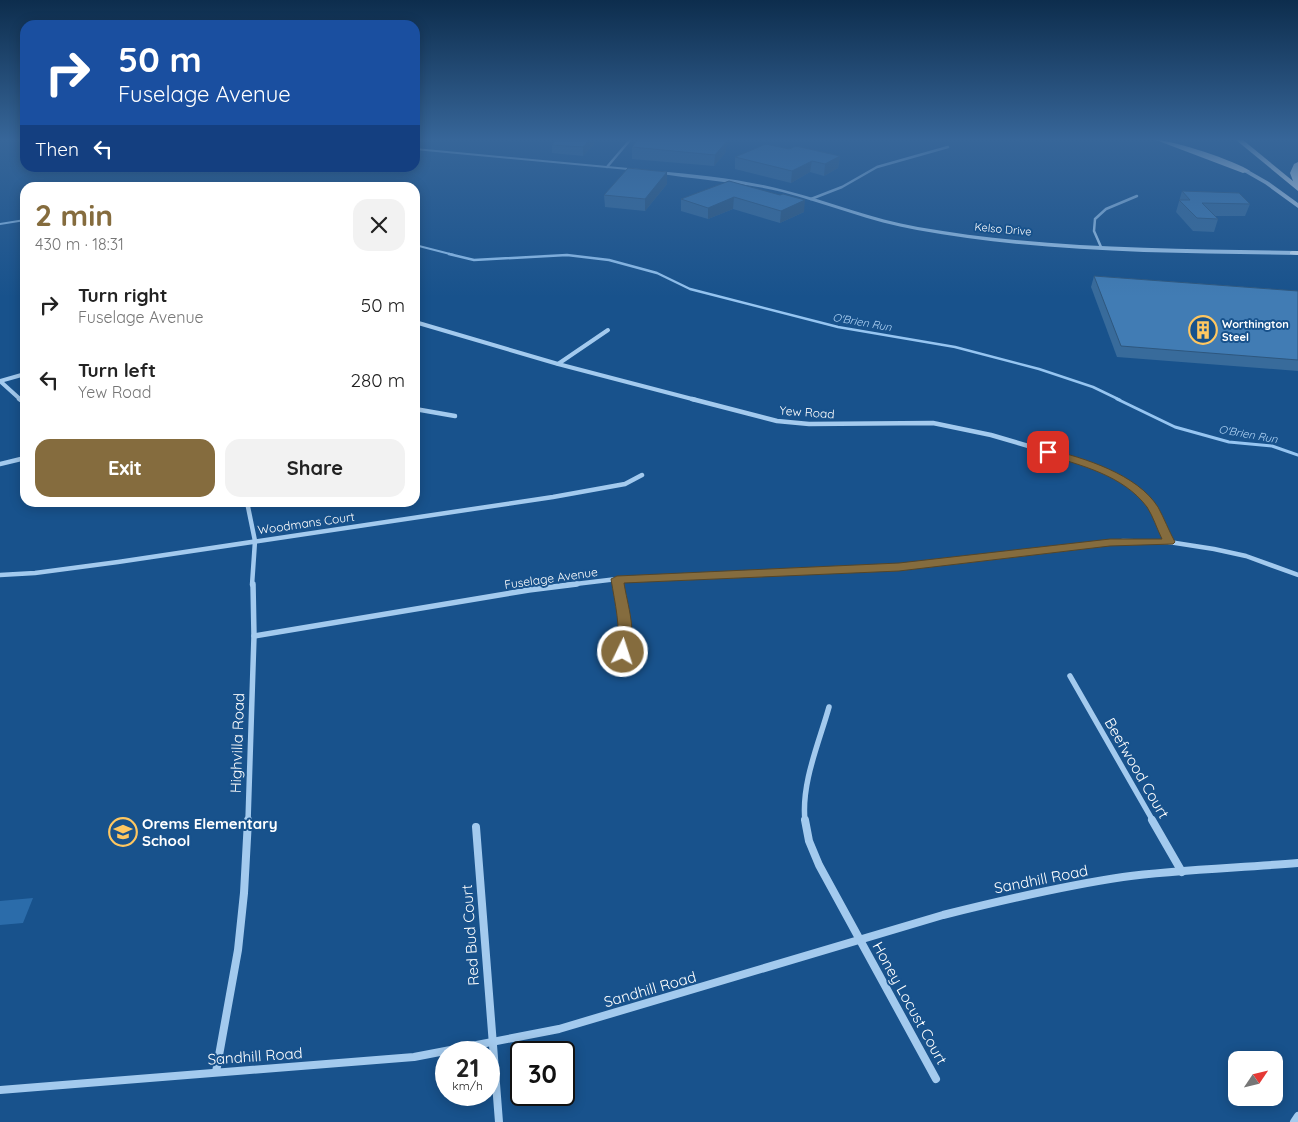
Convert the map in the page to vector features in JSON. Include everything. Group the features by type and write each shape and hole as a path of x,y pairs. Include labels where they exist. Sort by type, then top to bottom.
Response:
{"main road":[{"path":"1280,192 1298,206"}],"street":[{"name":"Kelso Drive","path":"784,192 811,199 864,217 925,230 1002,240 1101,247 1296,253"},
{"path":"811,199 828,192"},
{"path":"1101,247 1094,231 1095,218 1106,209 1137,196"},
{"name":"Yew Road","path":"420,323 558,364 760,417 792,423 933,423 991,435 1099,468 1126,482 1146,498 1169,542"},
{"path":"558,364 608,330"},
{"path":"20,375 0,381 20,400"},
{"path":"420,410 455,416"},
{"path":"0,464 20,459"},
{"name":"Woodmans Court","path":"0,575 35,573 590,491 625,484 642,475"},
{"name":"Highvilla Road","path":"216,1072 238,950 244,893 254,636 252,594 255,541 249,507"},
{"name":"Fuselage Avenue","path":"254,636 529,590 617,579 899,567 1110,543 1169,542 1214,549 1246,556 1298,575"},
{"path":"612,667 623,652 625,639 625,622 617,579"},
{"name":"Beefwood Court","path":"1070,676 1182,872"},
{"name":"Honey Locust Court","path":"829,707 811,775 805,818 807,835 860,941 936,1079"},
{"name":"Red Bud Court","path":"476,827 492,1041"},
{"name":"Sandhill Road","path":"497,1041 559,1029 943,915 1042,892 1126,877 1298,863"},
{"name":"Sandhill Road","path":"0,1090 414,1057 435,1053"},
{"name":"Red Bud Court","path":"498,1106 499,1122"},
{"path":"1294,1122 1298,1116"}],"shaded area":[{"path":"33,898 23,923 0,925 0,901"}],"building":[{"path":"606,192 650,192 645,199 604,195"},
{"path":"699,192 770,192 805,200 781,211 734,197 708,208 681,199"},
{"path":"1183,192 1239,193 1250,204 1202,203 1218,219 1197,218 1179,200 1190,200"},
{"name":"Worthington Steel","path":"1094,276 1298,291 1298,360 1121,346"}],"waterway":[{"name":"O'Brien Run","path":"0,224 20,221"},
{"name":"O'Brien Run","path":"420,246 454,255"},
{"name":"O'Brien Run","path":"449,254 474,260 567,255 609,260 657,273 690,289 838,327 955,347 1039,369 1093,387 1120,400"},
{"name":"O'Brien Run","path":"1117,399 1175,427 1229,442 1272,446 1298,455"}],"place":[{"name":"Worthington Steel","path":"1203,330"},
{"name":"Orems Elementary School","path":"123,832"}],"route":[{"path":"623,652 625,622 617,579 899,567 1124,541 1169,542 1152,507 1136,489 1113,474 1099,468 1048,452"}]}
